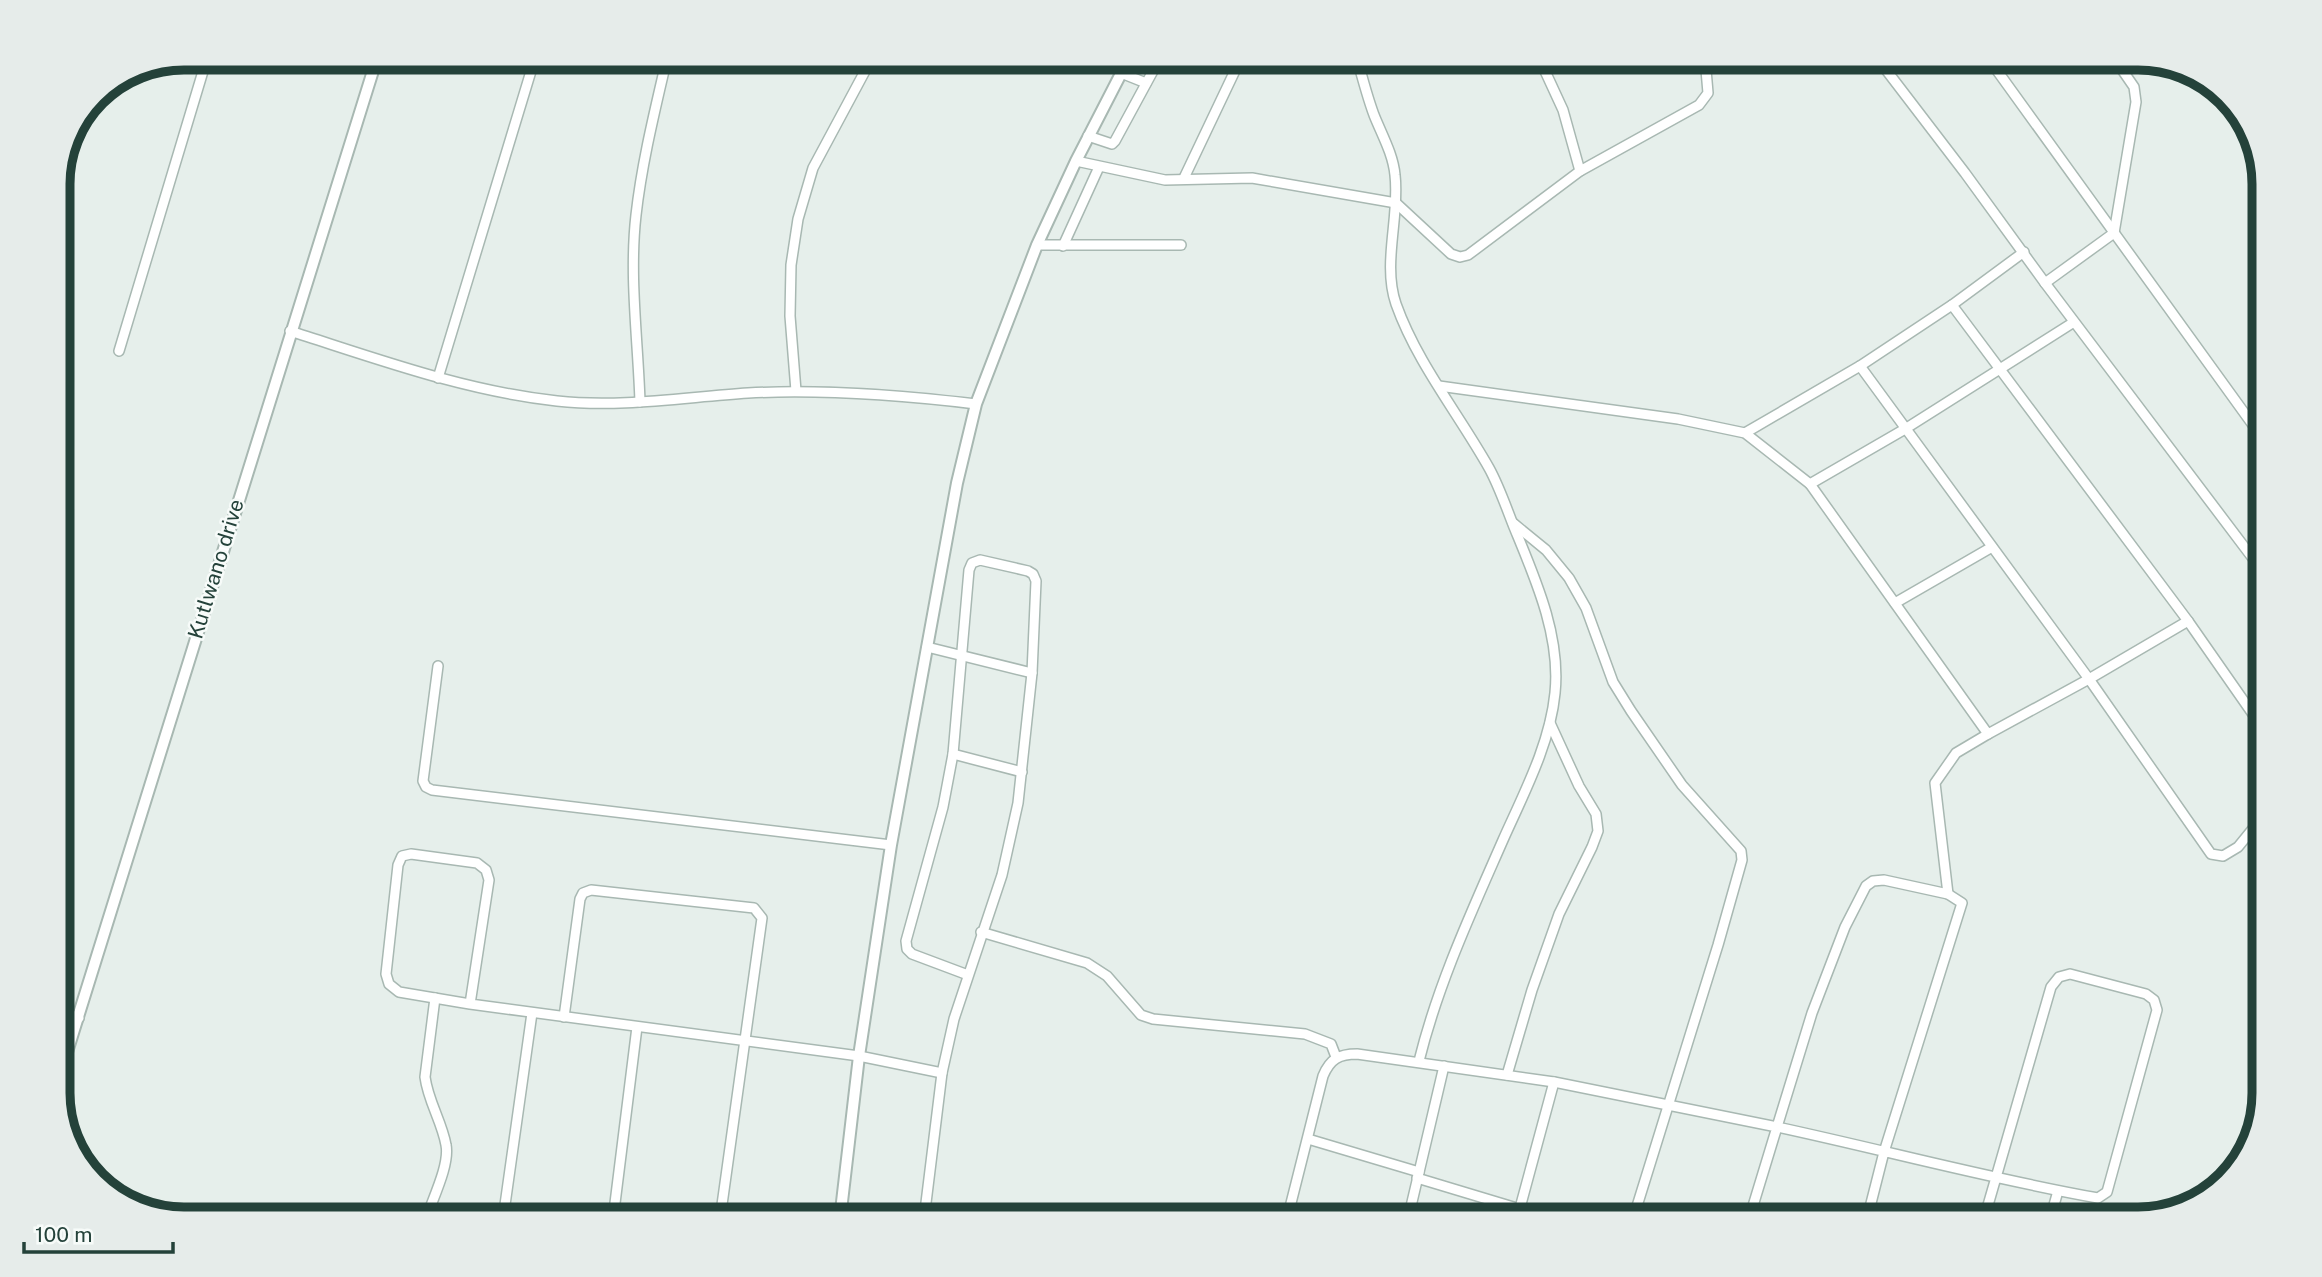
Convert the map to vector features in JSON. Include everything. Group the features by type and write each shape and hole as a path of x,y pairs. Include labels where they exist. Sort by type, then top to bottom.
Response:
{"street":[{"path":"119,351 202,70"},
{"name":"Kutlwano drive","path":"70,1045 290,331 374,70"},
{"path":"438,378 531,70"},
{"path":"640,402 634,254 636,216 651,127 664,70"},
{"path":"796,391 790,316 791,265 799,219 813,168 866,70"},
{"path":"841,1207 859,1056 891,845 957,483 976,404 1037,245 1123,70"},
{"path":"1088,136 1112,144 1115,141 1153,70"},
{"path":"1184,178 1235,70"},
{"path":"1360,70 1395,172 1396,203 1390,272 1395,301 1405,327 1489,469 1513,523 1533,572 1550,628 1556,667 1550,723 1521,800 1461,934 1429,1020 1419,1061"},
{"path":"1545,70 1563,110 1580,171"},
{"path":"1076,161 1165,180 1252,178 1396,203 1451,254 1460,257 1468,255 1580,171 1699,105 1708,93 1706,70"},
{"path":"1886,70 2252,557"},
{"path":"1997,70 2252,424"},
{"path":"2045,283 2114,233 2136,102 2134,87 2122,70"},
{"path":"1121,73 1146,83"},
{"path":"1063,246 1099,167"},
{"path":"1037,245 1181,245"},
{"path":"1745,433 1860,366 1952,306 2024,252"},
{"path":"1952,306 2188,621 2252,713"},
{"path":"1810,484 1905,429 2074,322"},
{"path":"290,331 438,378 481,389 560,402 640,402 796,391 890,394 976,404"},
{"path":"1860,366 2089,679 2211,854 2223,856 2238,847 2252,830"},
{"path":"1439,386 1678,419 1745,433 1810,484 1988,734"},
{"path":"1513,523 1546,550 1569,578 1586,608 1613,682 1682,785 1741,850 1742,860 1718,945 1637,1207"},
{"path":"1895,603 1992,547"},
{"path":"926,1207 942,1073 954,1019 1002,875 1022,772 1032,673 1036,581 1028,571 980,561 972,564 969,570 953,754 943,807 906,941 907,949 912,954 968,975"},
{"path":"1948,894 1935,783 1956,753 2188,621"},
{"path":"927,646 1032,673"},
{"path":"438,666 423,781 426,787 432,790 891,845"},
{"path":"1507,1075 1532,990 1559,914 1598,831 1596,814 1578,786 1550,723"},
{"path":"953,754 1022,772"},
{"path":"470,1004 489,880 486,870 477,863 411,854 402,856 398,865 386,974 389,984 399,992 470,1004 532,1013 746,1039 859,1056 942,1073"},
{"path":"1753,1207 1812,1013 1845,927 1866,886 1873,881 1884,880 1948,894 1962,903 1884,1152 1870,1207"},
{"path":"564,1017 583,893 591,890 754,908 762,918 722,1207"},
{"path":"982,932 1087,963 1107,976 1142,1016 1305,1034 1331,1044 1336,1057"},
{"path":"1290,1207 1323,1076 1329,1064 1336,1057 1345,1054 1419,1061 1555,1082 1777,1127 1884,1152 1996,1177 2058,1191 2098,1198 2107,1192 2157,1010 2154,1000 2146,994 2070,974 2059,977 2051,987 1996,1177 1987,1207"},
{"path":"430,1207 444,1168 447,1147 425,1077 435,998"},
{"path":"505,1207 532,1013"},
{"path":"70,1015 79,1018"},
{"path":"615,1207 636,1027"},
{"path":"1411,1207 1444,1066"},
{"path":"1521,1207 1555,1082"},
{"path":"1308,1139 1514,1207"},
{"path":"2053,1207 2058,1191"}]}
